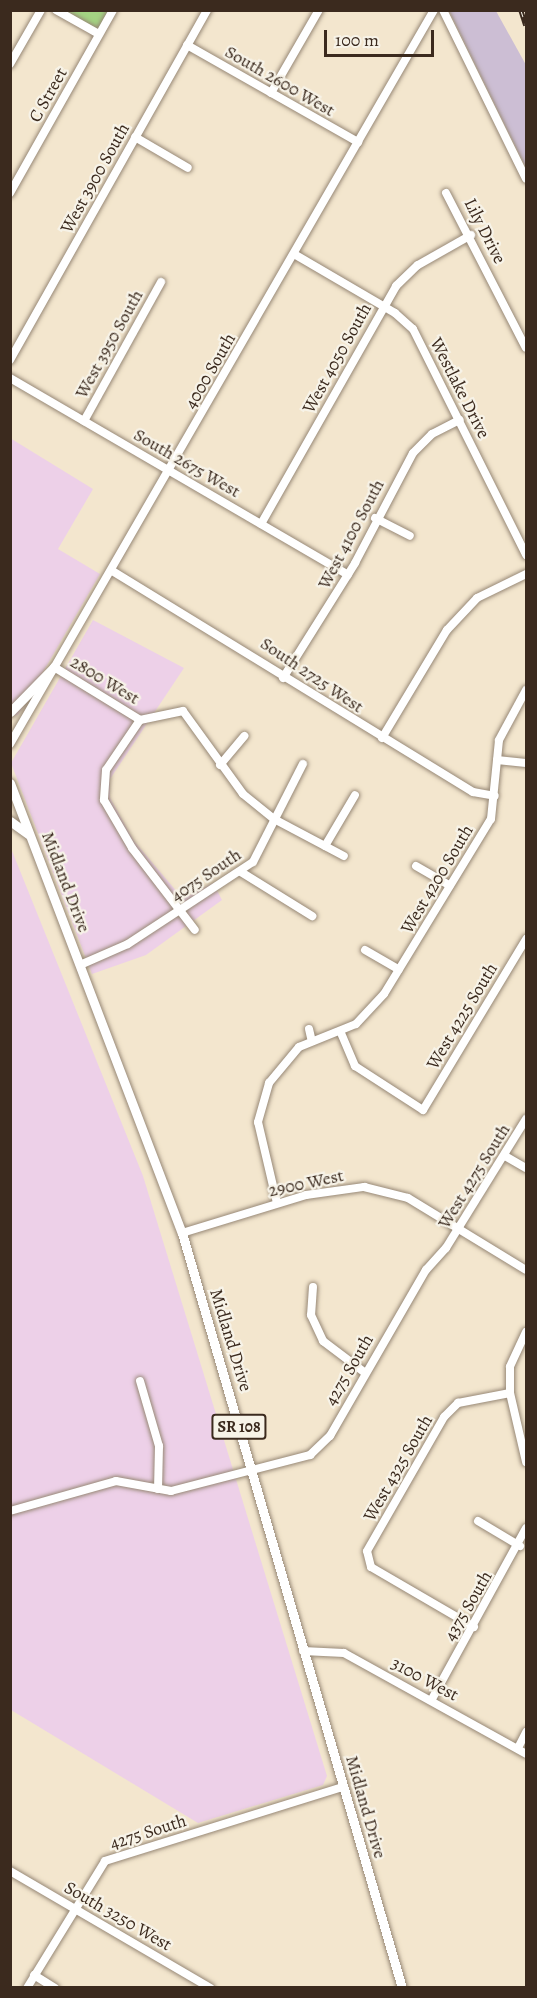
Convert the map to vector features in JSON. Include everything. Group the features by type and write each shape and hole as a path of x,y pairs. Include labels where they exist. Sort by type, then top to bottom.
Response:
{"main road":[{"path":"10,712 54,667"},
{"name":"Midland Drive","path":"10,783 182,1233 402,1988"},
{"path":"10,821 30,835"}],"street":[{"path":"10,64 41,10"},
{"path":"56,10 99,34"},
{"name":"C Street","path":"10,193 112,10"},
{"name":"West 3900 South","path":"10,360 207,10"},
{"path":"271,93 319,10"},
{"name":"4000 South","path":"10,744 54,667 114,572 434,10"},
{"path":"443,10 526,179"},
{"name":"South 2600 West","path":"187,45 358,142"},
{"path":"135,137 188,168"},
{"name":"Lily Drive","path":"446,193 471,235 526,348"},
{"name":"West 4050 South","path":"261,524 383,306 406,273 471,235"},
{"name":"Westlake Drive","path":"294,254 383,306 425,348 526,555"},
{"name":"West 3950 South","path":"84,421 161,282"},
{"name":"South 2675 West","path":"10,378 348,575"},
{"name":"West 4100 South","path":"283,678 348,575 375,518 413,453 432,434 460,420"},
{"path":"375,518 410,536"},
{"name":"South 2725 West","path":"114,572 252,653 283,678 473,792 495,796"},
{"path":"382,738 447,630 477,598 526,574"},
{"name":"2800 West","path":"54,667 140,720"},
{"name":"West 4200 South","path":"310,1038 341,1033 371,1011 399,970 491,819 499,740 526,690"},
{"path":"195,930 182,910 132,848 104,800 106,770 140,720 183,711 229,781 274,819 344,856"},
{"path":"220,765 244,736"},
{"path":"497,760 526,763"},
{"name":"4075 South","path":"80,965 128,944 241,872 260,853 274,819 303,764"},
{"path":"325,846 355,795"},
{"path":"416,866 450,886"},
{"path":"241,872 312,916"},
{"name":"West 4225 South","path":"341,1033 356,1066 423,1110 526,939"},
{"path":"365,950 399,970"},
{"path":"278,1203 258,1122 269,1083 310,1038 309,1029"},
{"name":"West 4275 South","path":"446,1248 526,1119"},
{"path":"505,1156 526,1168"},
{"name":"2900 West","path":"182,1233 278,1203 364,1187 408,1198 526,1270"},
{"name":"4275 South","path":"10,1511 116,1482 171,1491 253,1472 310,1455 330,1436 364,1372 426,1270 446,1248"},
{"path":"313,1287 311,1315 323,1341 364,1372"},
{"path":"526,1332 510,1367 510,1393 526,1462"},
{"path":"140,1381 159,1446 158,1489"},
{"name":"West 4325 South","path":"474,1627 371,1567 367,1551 444,1417 458,1403 510,1393"},
{"path":"478,1521 520,1546"},
{"name":"4375 South","path":"432,1699 520,1546 526,1528"},
{"name":"3100 West","path":"303,1651 344,1653 432,1699 526,1754"},
{"path":"518,1748 526,1732"},
{"name":"4275 South","path":"27,1988 74,1908 105,1861 343,1787"},
{"name":"South 3250 West","path":"10,1870 210,1988"},
{"path":"34,1975 55,1988"}],"shaded area":[{"path":"449,11 496,11 526,65 526,168"},
{"path":"10,438 93,489 58,549 100,574 18,715 11,716"},
{"path":"93,620 184,668 110,779 110,798 134,841 183,899 213,883 222,900 146,955 92,974 11,763"},
{"path":"10,846 143,1176 327,1776 323,1785 198,1823 11,1710"}],"green space":[{"path":"60,11 108,11 97,31"}],"railway":[{"path":"521,10 526,25"}]}
